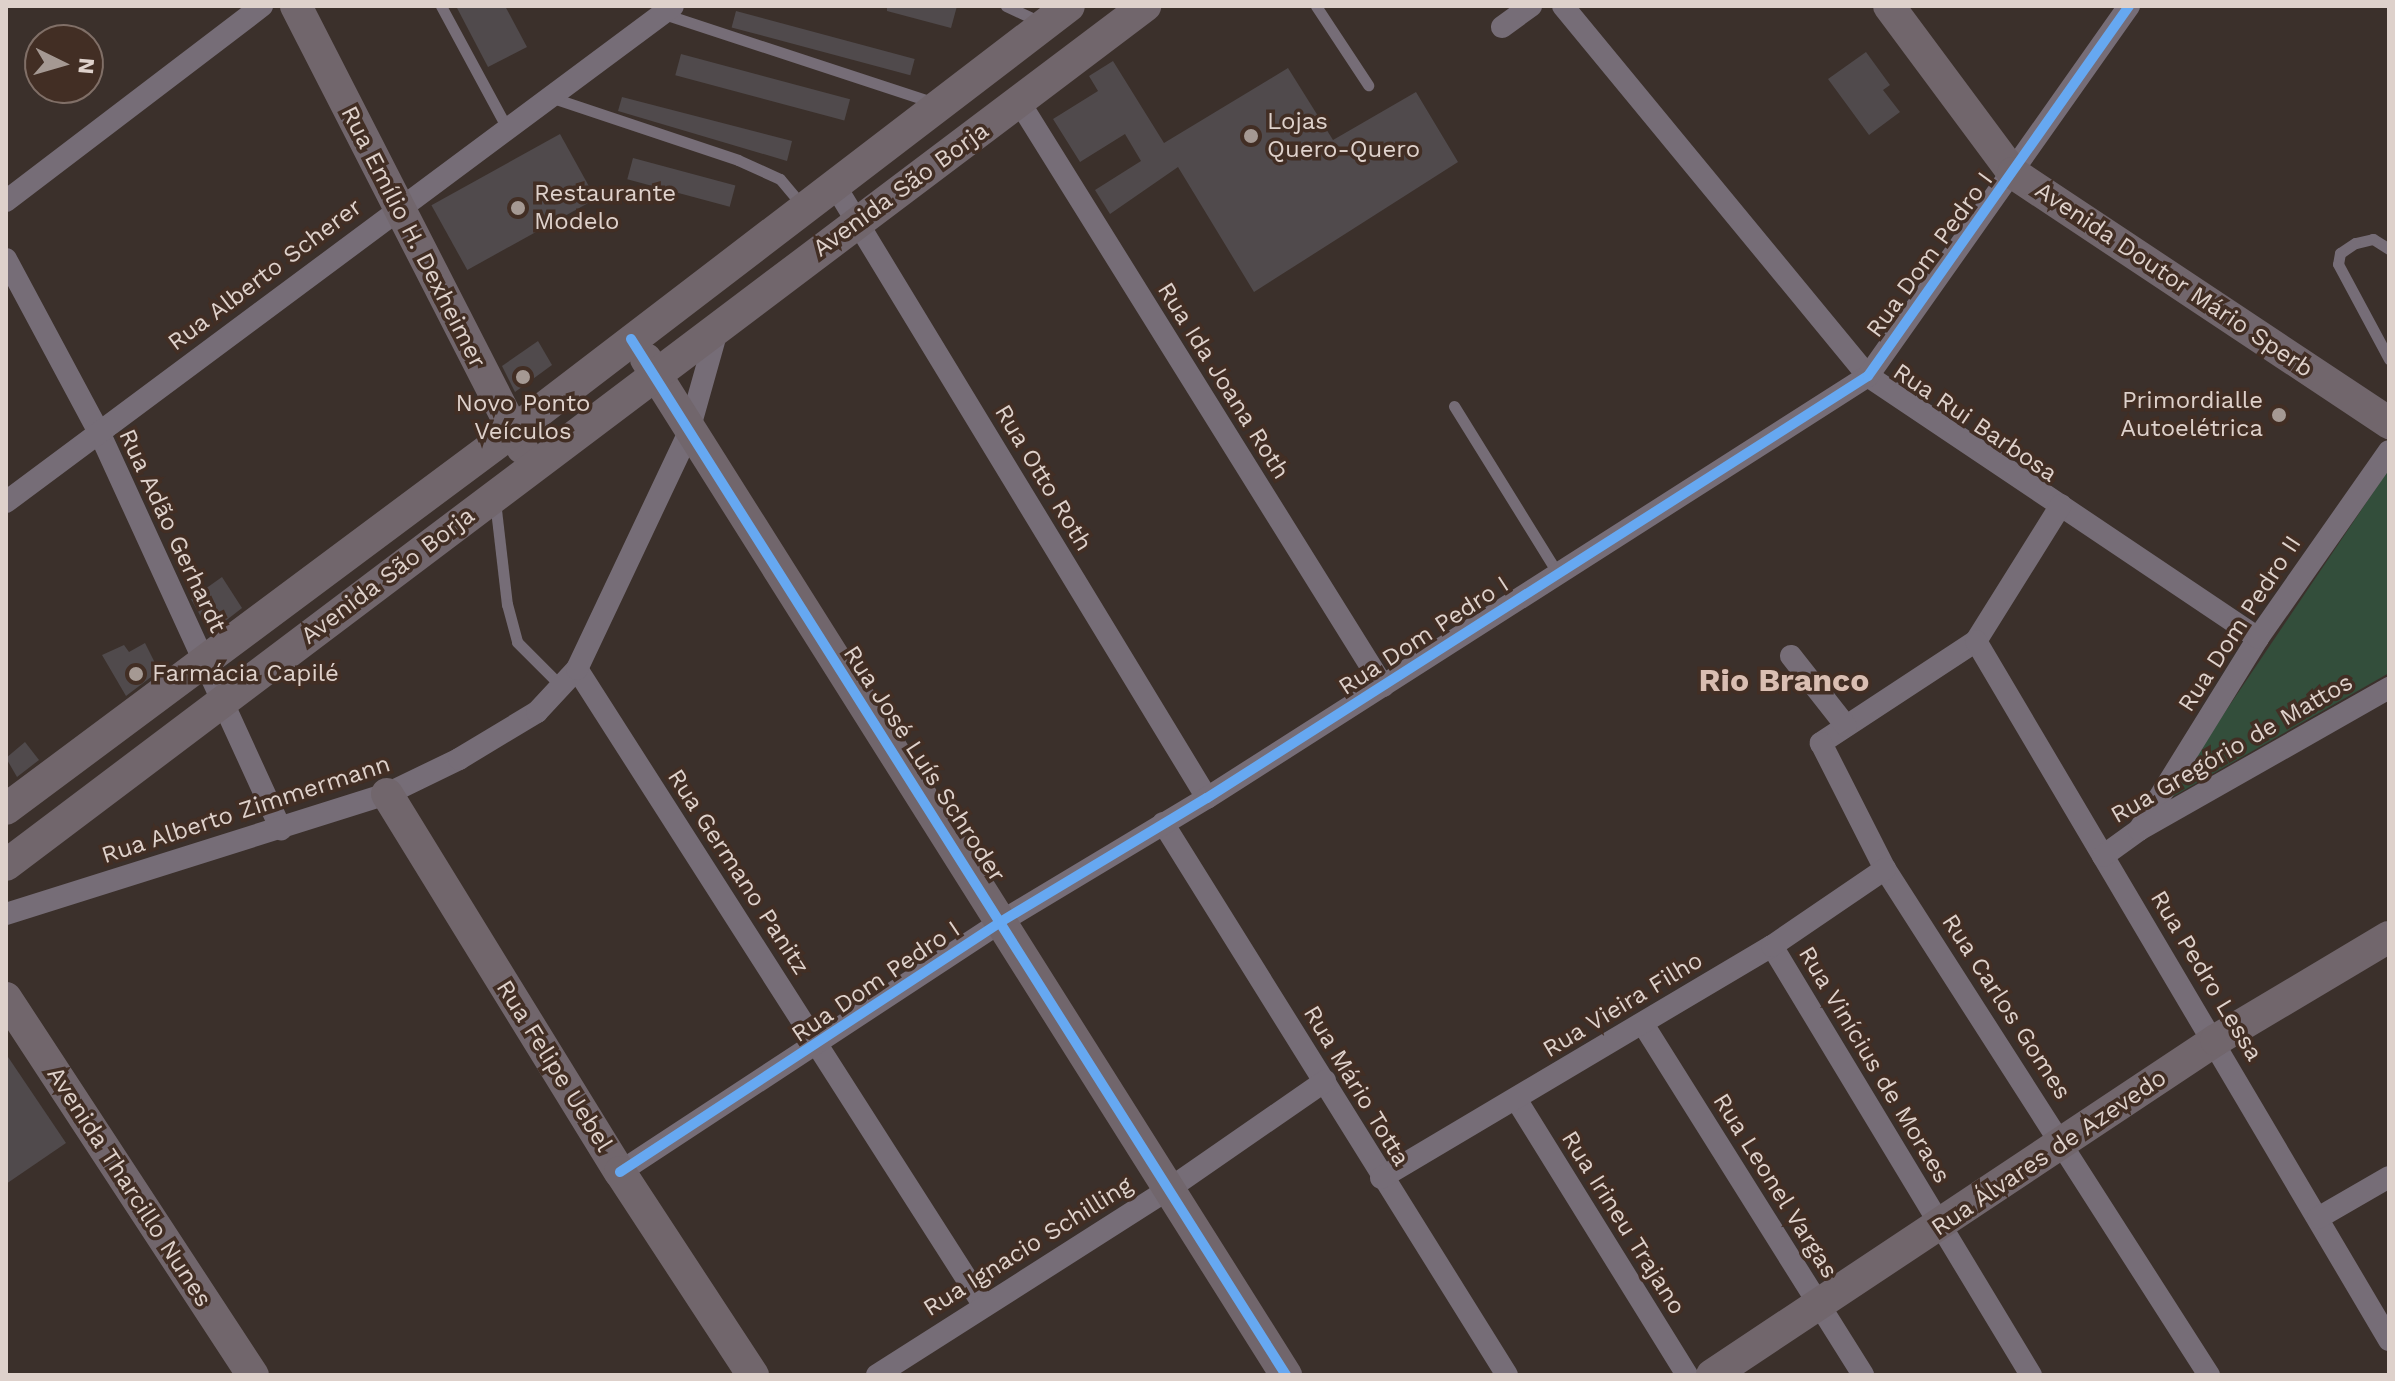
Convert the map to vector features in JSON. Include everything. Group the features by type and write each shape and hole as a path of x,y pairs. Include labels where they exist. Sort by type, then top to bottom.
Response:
{"street":[{"path":"6,201 262,6"},
{"name":"Rua Emílio H. Dexheimer","path":"296,6 512,432 534,466"},
{"name":"Avenida São Borja","path":"6,865 534,466 658,377 718,327 1020,103 1145,6"},
{"path":"1502,27 1531,6"},
{"name":"Rua Rui Barbosa","path":"1563,6 1868,376 2258,638"},
{"name":"Avenida Doutor Mário Sperb","path":"1889,6 2013,173 2389,423"},
{"name":"Rua Dom Pedro I","path":"620,1172 818,1045 1002,921 1207,798 1868,376 2129,6"},
{"name":"Rua Alberto Scherer","path":"6,502 398,206 668,10"},
{"name":"Avenida São Borja","path":"6,809 512,432 802,206 1057,15"},
{"name":"Rua Ida Joana Roth","path":"1020,103 1383,686"},
{"name":"Rua Otto Roth","path":"834,184 1207,798"},
{"name":"Rua Adão Gerhardt","path":"6,259 100,434 281,830"},
{"name":"Rua Alberto Zimmermann","path":"6,914 281,830 387,794 537,712 577,669 688,434 718,327"},
{"path":"631,339 658,377"},
{"name":"Rua José Luís Schroder","path":"658,377 688,434 1002,921 1286,1375"},
{"name":"Rua Dom Pedro II","path":"2139,830 2258,638 2389,451"},
{"path":"1791,656 1846,726 1976,641 2061,505"},
{"name":"Rua Pedro Lessa","path":"1976,641 2216,1040 2389,1340"},
{"name":"Rua Germano Panitz","path":"577,669 984,1306"},
{"name":"Rua Gregório de Mattos","path":"2103,856 2139,830 2389,688"},
{"name":"Rua Carlos Gomes","path":"1846,726 1821,743 1885,869 2066,1145 2209,1375"},
{"name":"Rua Felipe Uebel","path":"387,794 620,1172 753,1375"},
{"name":"Rua Mário Totta","path":"1163,823 1325,1081 1381,1178 1507,1375"},
{"name":"Rua Vieira Filho","path":"1381,1178 1772,946 1885,869"},
{"name":"Rua Álvares de Azevedo","path":"1712,1375 2066,1145 2216,1040 2389,937"},
{"name":"Rua Vinícius de Moraes","path":"1772,946 2031,1375"},
{"name":"Avenida Tharcillo Nunes","path":"6,998 253,1375"},
{"name":"Rua Leonel Vargas","path":"1643,1024 1863,1375"},
{"name":"Rua Ignacio Schilling","path":"877,1375 1169,1189 1325,1081"},
{"name":"Rua Irineu Trajano","path":"1516,1099 1687,1375"},
{"path":"2318,1218 2389,1177"}],"lane":[{"path":"441,6 506,126"},
{"path":"1006,6 1057,15"},
{"path":"1316,6 1368,85"},
{"path":"668,10 941,104"},
{"path":"549,97 738,160 780,179 802,206"},
{"path":"2389,249 2373,239 2355,243 2340,253 2338,264 2389,359"},
{"path":"1454,406 1558,574"},
{"path":"494,496 507,604 517,642 561,686"}],"green space":[{"path":"2389,469 2389,673 2165,801"}],"building":[{"path":"456,6 505,6 527,47 488,67"},
{"path":"887,6 957,6 951,28 887,11"},
{"path":"736,11 915,59 910,75 732,27"},
{"path":"1866,52 1890,85 1883,90 1900,112 1869,135 1828,79"},
{"path":"681,54 850,99 844,121 675,75"},
{"path":"1113,61 1164,143 1288,68 1333,140 1416,92 1458,162 1254,292 1178,167 1110,214 1095,190 1141,161 1125,134 1080,162 1053,119 1098,91 1089,76"},
{"path":"622,97 792,141 787,161 618,111"},
{"name":"Restaurante Modelo","path":"560,134 596,199 467,270 431,205"},
{"path":"633,158 735,185 730,207 627,179"},
{"path":"538,341 552,365 515,392 502,366"},
{"path":"222,577 242,608 210,633 191,599"},
{"path":"145,643 159,671 126,696 102,655 124,645 129,652"},
{"path":"25,742 39,760 17,777 6,758"},
{"path":"6,1054 66,1143 6,1184"}],"cycle path":[{"path":"620,1172 1002,921 1207,798 1868,376 2129,6"},
{"path":"631,339 1286,1375"}],"place":[{"name":"Lojas Quero-Quero","path":"1251,136"},
{"name":"Restaurante Modelo","path":"518,208"},
{"name":"Novo Ponto Veículos","path":"523,377"},
{"name":"Primordialle Autoelétrica","path":"2279,415"},
{"name":"Farmácia Capilé","path":"136,674"}],"district":[{"name":"Rio Branco","path":"1784,680"}]}
